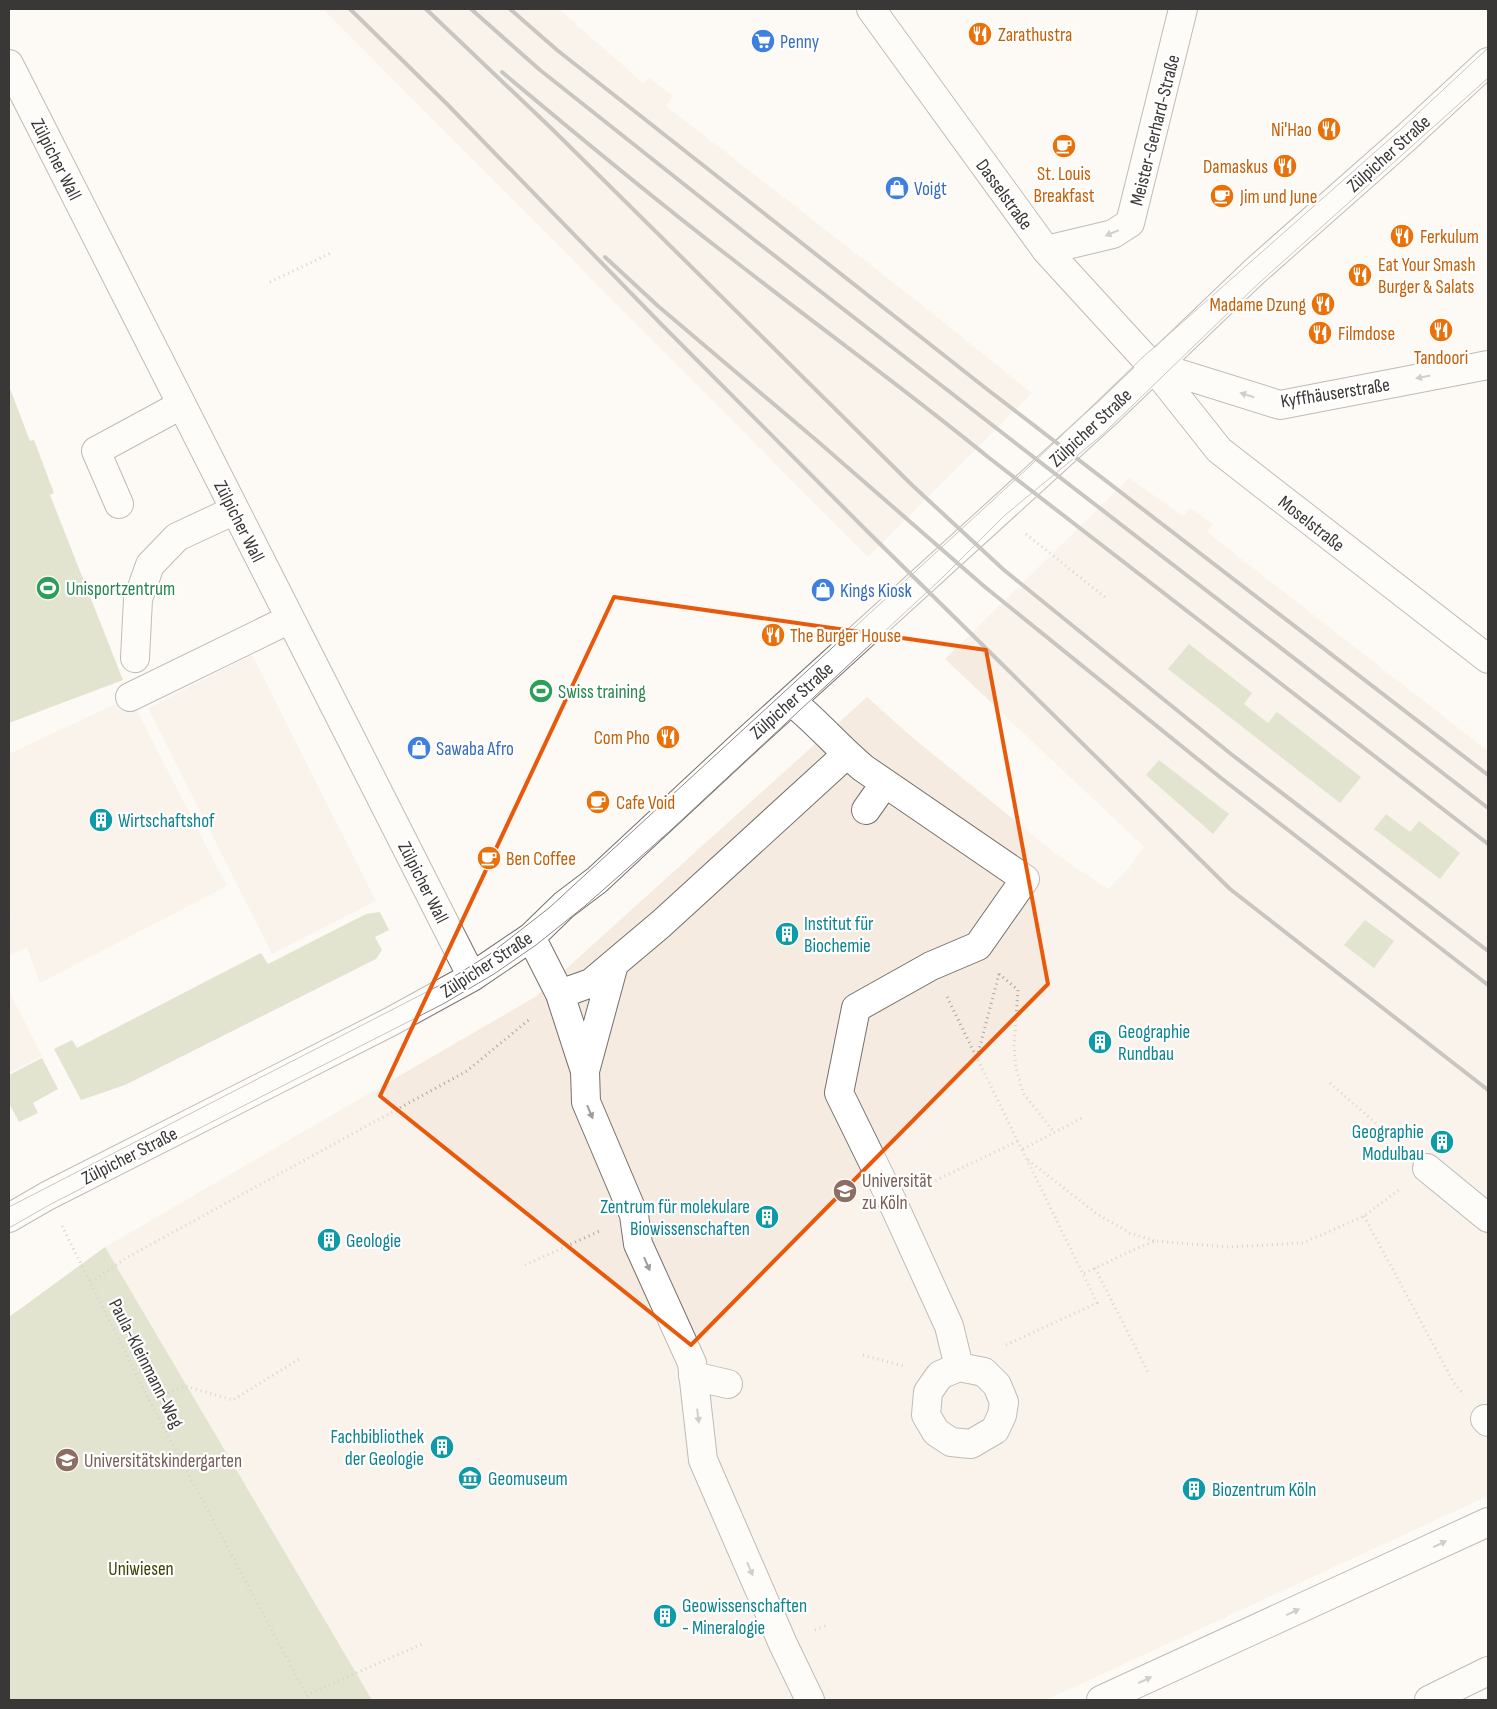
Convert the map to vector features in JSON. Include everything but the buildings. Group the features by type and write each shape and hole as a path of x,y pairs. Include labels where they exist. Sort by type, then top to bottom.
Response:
{"street":[{"name":"Dasselstraße","path":"870,9 1046,250 1154,368"},
{"name":"Meister-Gerhard-Straße","path":"1046,250 1113,234 1130,223 1183,9"},
{"name":"Zülpicher Straße","path":"9,1218 47,1196 390,1022 472,977 531,937 564,905 596,880 1154,368 1254,272 1488,62"},
{"name":"Zülpicher Wall","path":"9,64 472,977"},
{"name":"Kyffhäuserstraße","path":"1154,368 1168,370 1280,405 1488,365"},
{"name":"Moselstraße","path":"1154,368 1218,450 1488,659"},
{"path":"119,504 96,451 181,405"},
{"path":"134,658 138,599 150,565 177,537 235,510"},
{"path":"130,697 290,619"},
{"path":"791,701 808,714 847,754 885,783 1025,879 978,946 931,966 856,1008 839,1093 950,1326 949,1371"},
{"path":"560,994 591,983 614,964 661,924 847,754"},
{"path":"866,810 885,783"},
{"path":"531,937 560,994 585,1071 586,1102 634,1215 638,1244 692,1363 703,1460 782,1644 810,1700"},
{"path":"585,1071 614,964"},
{"path":"1427,1168 1488,1218"},
{"path":"693,1376 728,1384"},
{"path":"1101,1700 1488,1522"},
{"path":"1429,1700 1488,1671"}],"path":[{"path":"270,282 331,253"},
{"path":"1035,540 1106,598"},
{"path":"978,946 983,963 1018,990 1014,1046 1016,1068 1024,1093 1054,1132"},
{"path":"931,966 1023,1149 1097,1303 1015,1341"},
{"path":"977,1058 999,974"},
{"path":"91,1282 128,1256 467,1072 560,994"},
{"path":"1028,1160 1097,1214 1130,1233 1155,1242 1228,1247 1303,1243 1364,1216 1427,1168 1330,1083"},
{"path":"1023,1149 1082,1118"},
{"path":"892,1201 1018,1141"},
{"name":"Paula-Kleinmann-Weg","path":"47,1196 149,1400 309,1700"},
{"path":"525,1265 634,1215"},
{"path":"1364,1216 1454,1383 1487,1421"},
{"path":"1083,1274 1131,1251 1155,1242"},
{"path":"1095,1268 1149,1374"},
{"path":"863,1355 949,1371"},
{"path":"149,1400 184,1386 233,1400 299,1358"},
{"path":"306,1695 422,1644"}],"highlighted area":[{"path":"614,597 986,650 1048,984 691,1345 380,1096"}],"shaded area":[{"path":"323,9 559,9 643,83 649,78 673,96 666,106 921,304 1032,393 868,557"},
{"name":"Universität zu Köln","path":"1129,478 1183,516 1190,508 1213,524 1207,532 1488,751 1488,1496 1046,1700 372,1700 105,1247 535,997 867,697 913,738 1060,857 1108,889 1128,869 1144,847 945,659"},
{"path":"252,655 376,901 272,954 148,708"},
{"name":"Wirtschaftshof","path":"130,697 227,886 40,983 27,947 9,956 9,911 16,923 9,909 9,754"},
{"path":"9,991 42,1056 9,1073"}],"green space":[{"name":"Unisportzentrum","path":"9,386 30,441 34,440 54,493 50,495 123,680 9,723"},
{"path":"1189,644 1252,693 1244,704 1268,723 1277,712 1361,777 1340,803 1168,669"},
{"path":"1159,760 1229,814 1213,834 1146,775"},
{"path":"1386,814 1410,832 1419,821 1460,853 1440,879 1374,829"},
{"path":"380,912 389,930 375,937 382,950 376,959 125,1085 81,1100 54,1049 72,1040 77,1048 261,953 268,964 366,914"},
{"path":"1365,920 1394,941 1374,968 1344,945"},
{"path":"42,1058 58,1089 33,1103 38,1113 19,1122 9,1103 9,1075"},
{"name":"Uniwiesen","path":"105,1247 372,1700 9,1700 9,1317"}],"tram line":[{"path":"9,1207 442,984 490,954 549,908 1029,467 1143,357 1400,130 1488,48"},
{"path":"9,1228 51,1204 443,1004 494,974 536,945 586,905 671,830 942,578 1004,516 1102,435 1259,283 1488,78"}],"railway":[{"path":"350,9 447,104 662,325 867,531 1230,889 1488,1090"},
{"path":"426,9 551,128 913,486 1004,570 1231,754 1488,951"},
{"path":"471,9 540,70 748,235 1488,808"},
{"path":"510,9 557,50 988,390 1488,775"},
{"path":"502,72 615,166 763,283 1488,844"},
{"path":"605,257 658,306 985,587 1221,778 1488,985"}],"place":[{"name":"Zarathustra","path":"980,34"},
{"name":"Penny","path":"763,41"},
{"name":"Ni'Hao","path":"1329,129"},
{"name":"St. Louis Breakfast","path":"1064,146"},
{"name":"Damaskus","path":"1285,166"},
{"name":"Voigt","path":"897,188"},
{"name":"Jim und June","path":"1222,196"},
{"name":"Ferkulum","path":"1402,236"},
{"name":"Eat Your Smash Burger & Salats","path":"1360,275"},
{"name":"Madame Dzung","path":"1323,304"},
{"name":"Tandoori","path":"1441,330"},
{"name":"Filmdose","path":"1320,333"},
{"name":"Unisportzentrum","path":"48,588"},
{"name":"Kings Kiosk","path":"823,590"},
{"name":"The Burger House","path":"773,635"},
{"name":"Swiss training","path":"541,691"},
{"name":"Com Pho","path":"668,737"},
{"name":"Sawaba Afro","path":"419,748"},
{"name":"Cafe Void","path":"598,802"},
{"name":"Wirtschaftshof","path":"101,820"},
{"name":"Ben Coffee","path":"489,858"},
{"name":"Institut für Biochemie","path":"787,934"},
{"name":"Geographie Rundbau","path":"1100,1042"},
{"name":"Geographie Modulbau","path":"1442,1142"},
{"name":"Universität zu Köln","path":"845,1191"},
{"name":"Zentrum für molekulare Biowissenschaften","path":"767,1217"},
{"name":"Geologie","path":"329,1240"},
{"name":"Fachbibliothek der Geologie","path":"442,1447"},
{"name":"Universitätskindergarten","path":"67,1460"},
{"name":"Geomuseum","path":"470,1478"},
{"name":"Biozentrum Köln","path":"1194,1489"},
{"name":"Geowissenschaften - Mineralogie","path":"665,1616"}]}
